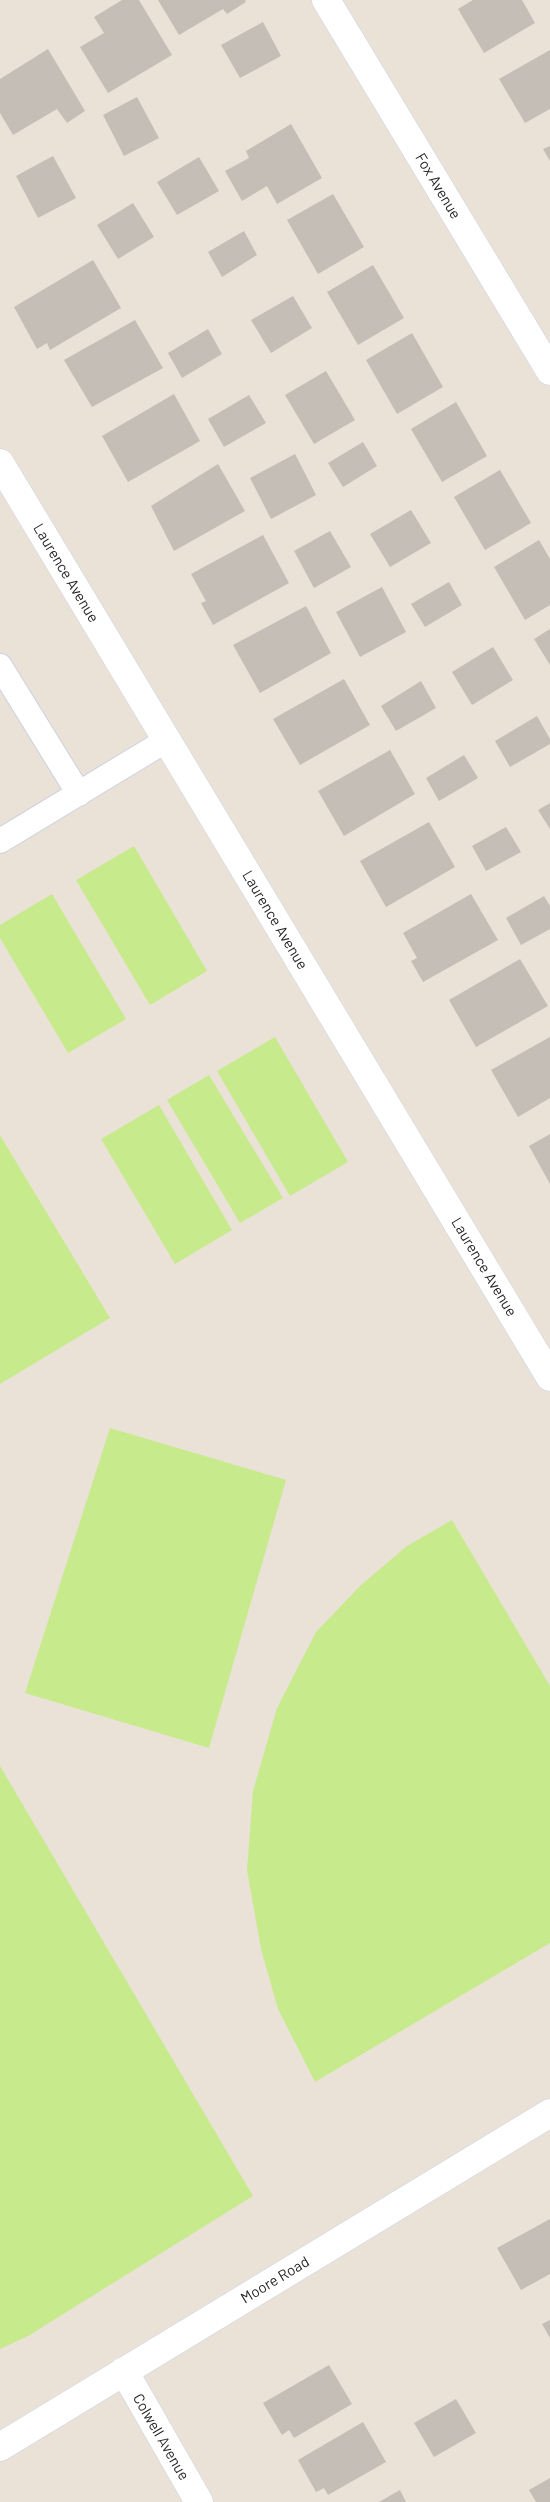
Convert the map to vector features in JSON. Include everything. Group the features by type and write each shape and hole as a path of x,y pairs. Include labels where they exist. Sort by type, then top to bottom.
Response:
{"street":[{"name":"Fox Avenue","path":"326,0 550,371"},
{"name":"Laurence Avenue","path":"0,463 550,1376"},
{"name":"Moore Road","path":"0,2447 550,2113"},
{"name":"Colwell Avenue","path":"124,2372 199,2502"}],"lane":[{"path":"0,666 78,794"},
{"path":"0,841 167,740"}],"green space":[{"path":"134,846 207,971 150,1005 76,880"},
{"path":"52,894 126,1019 68,1053 0,938 0,925"},
{"path":"275,1037 348,1162 290,1196 217,1071"},
{"path":"209,1075 283,1198 240,1223 167,1100"},
{"path":"159,1105 232,1230 175,1264 101,1139"},
{"path":"0,1135 110,1318 0,1384"},
{"path":"110,1428 286,1480 209,1748 25,1693"},
{"path":"452,1520 550,1686 550,1943 315,2082 278,2009 261,1949 247,1870 253,1791 277,1708 316,1632 361,1585 407,1546"},
{"path":"0,1766 253,2196 28,2336 0,2349"}],"building":[{"path":"122,0 139,0 172,55 108,93 80,47 104,33 94,17"},
{"path":"158,0 245,0 246,2 227,14 223,9 179,35"},
{"path":"473,0 522,0 535,23 484,53 458,9"},
{"path":"263,22 281,56 240,78 221,45"},
{"path":"48,49 85,111 67,123 57,109 13,135 0,113 0,79"},
{"path":"550,50 550,109 525,123 499,79"},
{"path":"137,97 159,138 124,156 103,115"},
{"path":"291,124 322,178 277,204 267,186 242,201 225,171 249,158 246,151"},
{"path":"550,146 550,161 543,149"},
{"path":"53,156 76,198 38,218 16,176"},
{"path":"199,157 219,191 177,215 157,182"},
{"path":"333,194 364,247 318,274 287,220"},
{"path":"133,203 154,237 118,259 97,225"},
{"path":"244,231 257,255 222,277 208,252"},
{"path":"93,260 121,308 50,350 47,343 37,349 14,307"},
{"path":"373,265 404,318 358,345 327,292"},
{"path":"293,296 312,328 271,353 251,320"},
{"path":"135,320 163,368 92,407 64,360"},
{"path":"208,329 222,354 182,378 168,353"},
{"path":"412,333 443,387 397,414 366,360"},
{"path":"326,371 355,420 314,444 285,395"},
{"path":"174,394 200,441 128,482 102,436"},
{"path":"249,395 266,423 224,447 208,419"},
{"path":"456,402 487,456 442,482 411,429"},
{"path":"363,442 377,466 343,487 328,463"},
{"path":"295,454 316,495 271,519 250,478"},
{"path":"218,464 245,511 174,551 151,506"},
{"path":"500,470 531,523 485,550 454,497"},
{"path":"411,510 431,543 390,567 370,534"},
{"path":"330,531 351,567 314,588 294,551"},
{"path":"263,535 289,583 213,625 201,603 206,601 191,574"},
{"path":"539,540 550,559 550,605 525,620 494,567"},
{"path":"449,582 462,605 425,627 411,604"},
{"path":"382,587 406,632 360,657 336,612"},
{"path":"306,606 331,653 260,693 233,645"},
{"path":"550,629 550,665 534,639"},
{"path":"493,647 513,680 472,705 452,672"},
{"path":"344,679 370,725 300,765 273,719"},
{"path":"421,681 436,708 396,731 381,706"},
{"path":"537,716 550,739 550,744 510,767 495,741"},
{"path":"390,750 415,794 344,836 318,791"},
{"path":"464,755 478,778 439,801 426,778"},
{"path":"550,803 550,829 538,810"},
{"path":"429,822 455,867 386,907 360,861"},
{"path":"506,827 521,852 486,871 472,846"},
{"path":"471,894 498,940 423,982 411,961 417,958 403,933"},
{"path":"544,896 550,906 550,929 521,945 506,918"},
{"path":"520,959 548,1006 476,1047 449,1000"},
{"path":"550,1037 550,1098 518,1117 491,1070"},
{"path":"550,1134 550,1184 529,1146"},
{"path":"550,2219 550,2274 521,2290 497,2248"},
{"path":"550,2320 550,2338 542,2324"},
{"path":"329,2365 352,2404 294,2438 289,2430 282,2435 263,2403"},
{"path":"456,2399 476,2433 434,2457 414,2423"},
{"path":"363,2422 386,2462 328,2495 324,2488 316,2492 298,2460"},
{"path":"550,2478 550,2502 536,2502 529,2490"},
{"path":"400,2490 406,2502 379,2502"}]}
